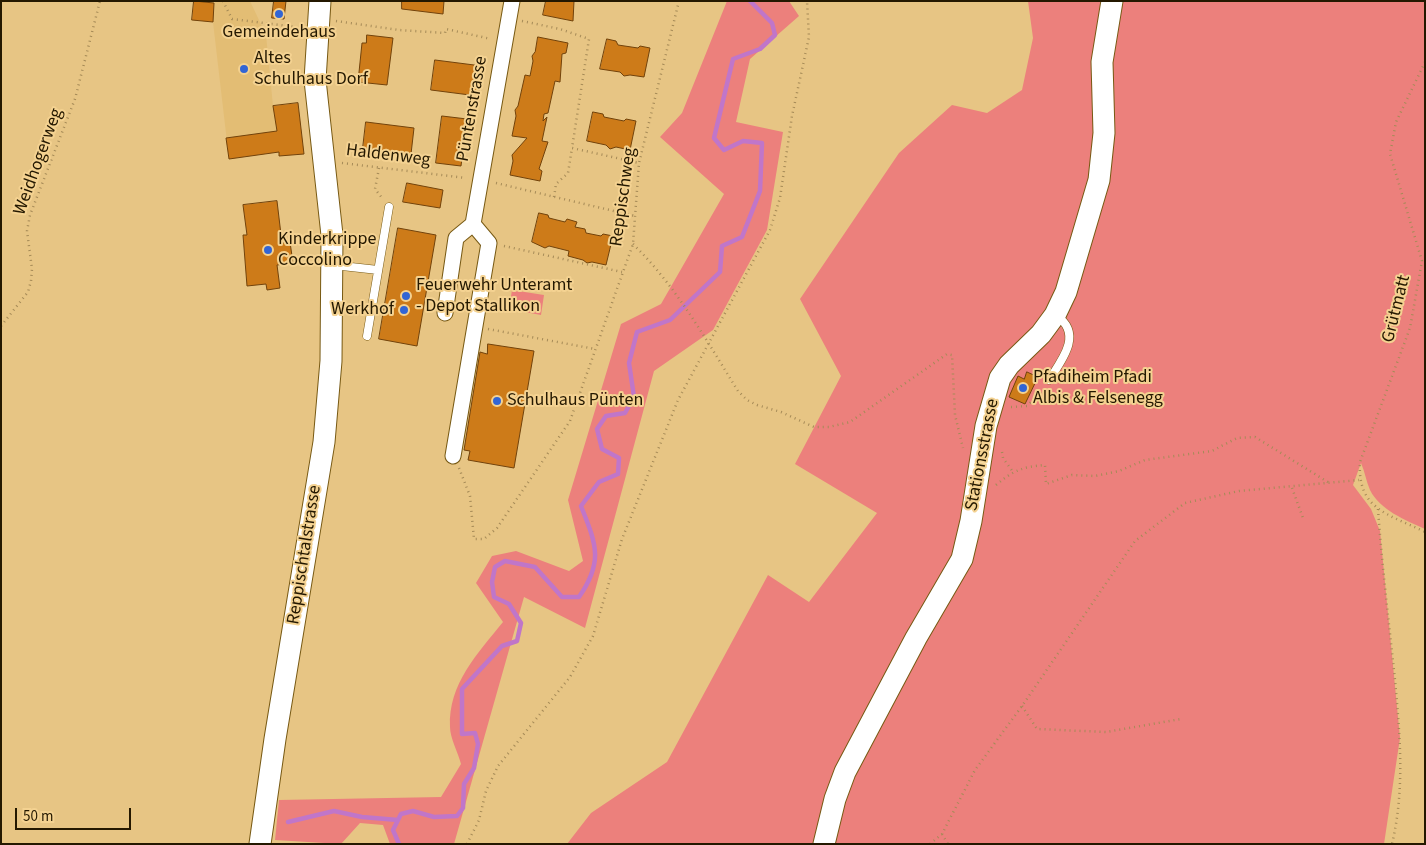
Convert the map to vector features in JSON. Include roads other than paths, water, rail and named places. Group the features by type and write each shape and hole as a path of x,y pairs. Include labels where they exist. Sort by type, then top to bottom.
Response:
{"street":[{"name":"Püntenstrasse","path":"473,224 512,1"},
{"name":"Stationsstrasse","path":"824,844 835,799 845,772 916,638 962,559 971,521 986,426 1000,378 1009,365 1041,334 1055,315 1069,284 1099,180 1104,133 1102,62 1112,1"},
{"name":"Reppischtalstrasse","path":"260,844 274,739 324,442 331,361 332,228 314,80 319,10"},
{"path":"445,313 456,238 473,224 489,243 453,456"}],"lane":[{"path":"367,336 389,207"},
{"path":"332,265 378,270"},
{"path":"1049,380 1069,349 1070,332 1064,321 1055,315"}],"waterway":[{"path":"399,844 393,830 401,814 413,811 434,817 457,816 463,808 464,784 474,768 478,744 475,733 462,734 462,689 502,646 517,641 521,623 509,604 494,597 492,582 495,567 505,561 535,567 562,597 579,597 587,584 595,562 594,542 581,506 599,482 618,474 619,458 602,449 597,429 606,416 625,413 634,397 629,363 637,332 670,320 720,272 722,246 742,237 760,191 762,143 743,141 724,150 714,138 733,59 760,49 775,35 772,23 750,1"},
{"path":"288,822 334,811 362,817 398,820"}],"place":[{"name":"Gemeindehaus","path":"279,14"},
{"name":"Altes Schulhaus Dorf","path":"244,69"},
{"name":"Kinderkrippe Coccolino","path":"268,250"},
{"name":"Feuerwehr Unteramt - Depot Stallikon","path":"406,296"},
{"name":"Werkhof","path":"404,310"},
{"name":"Pfadiheim Pfadi Albis & Felsenegg","path":"1023,388"},
{"name":"Schulhaus Pünten","path":"497,401"}]}
